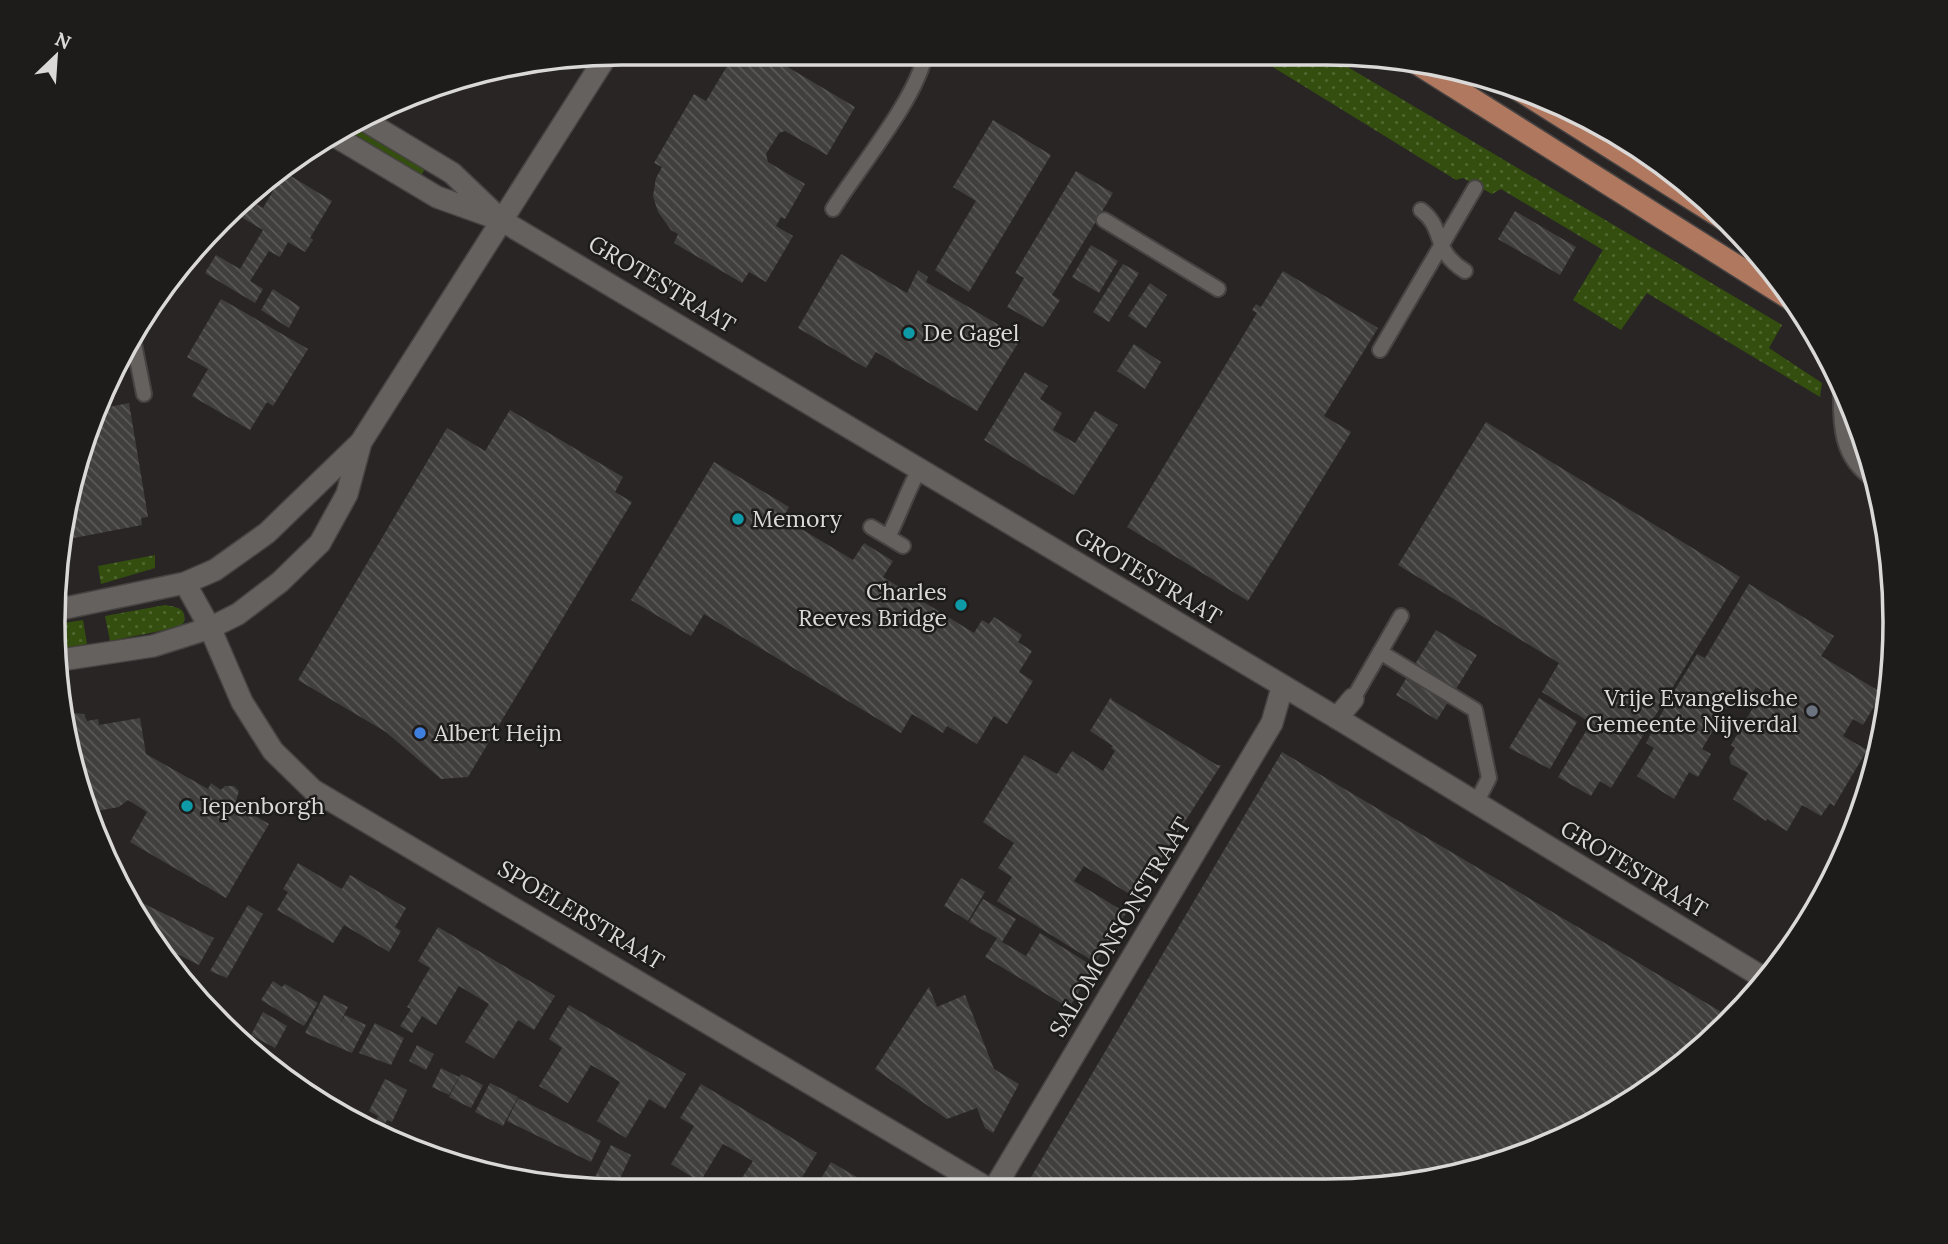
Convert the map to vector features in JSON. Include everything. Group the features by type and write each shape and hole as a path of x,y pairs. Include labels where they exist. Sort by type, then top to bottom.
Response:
{"main road":[{"path":"1435,75 1771,287"},
{"path":"1563,118 1677,190"}],"street":[{"path":"65,608 186,583 215,570 267,533 361,442 600,66"},
{"name":"GROTESTRAAT","path":"371,124 452,173 501,220"},
{"name":"GROTESTRAAT","path":"341,140 437,197 501,220 920,468 1282,688 1337,718 1757,974"},
{"path":"66,659 153,646 210,628 238,614 280,582 320,542 346,494 361,442"},
{"name":"SPOELERSTRAAT","path":"186,583 210,628 242,702 273,751 313,790 972,1179"},
{"name":"SALOMONSONSTRAAT","path":"1000,1179 1272,723 1282,688"},
{"path":"1337,718 1353,699"}],"lane":[{"path":"834,209 867,162 919,76 922,65"},
{"path":"1380,350 1475,188"},
{"path":"1421,210 1435,226 1440,247 1453,263 1465,271"},
{"path":"1104,220 1218,289"},
{"path":"135,350 144,394"},
{"path":"1841,410 1842,436 1848,453 1862,470"},
{"path":"888,537 898,517 901,502 920,468"},
{"path":"871,527 903,546"},
{"path":"1353,699 1401,615"},
{"path":"1380,652 1475,710 1489,778 1476,803"}],"green space":[{"path":"1270,65 1345,66 1782,325 1769,348 1822,383 1820,397 1647,293 1621,330 1573,300 1603,250 1501,189 1492,194 1463,178 1456,180"},
{"path":"365,128 427,165 420,178 350,136"},
{"path":"155,555 155,568 101,584 98,566"},
{"path":"165,605 182,611 185,617 180,627 110,641 105,616"},
{"path":"83,620 87,644 66,648 65,623"}],"building":[{"path":"728,65 784,65 855,107 827,155 785,131 779,133 766,154 768,162 805,184 785,219 781,217 776,226 793,236 766,282 749,272 742,283 674,243 678,234 671,230 658,212 653,196 656,178 662,167 654,163 694,94 706,101"},
{"path":"993,120 1051,155 969,292 935,270 976,201 953,187"},
{"path":"1076,171 1113,193 1052,295 1060,300 1043,327 1007,307 1024,278 1015,273"},
{"path":"289,175 332,201 310,238 313,240 305,252 288,242 280,257 269,251 250,281 263,289 255,303 205,273 216,255 240,269 263,230 241,217 255,203 263,208 276,186"},
{"path":"1515,211 1576,247 1560,275 1498,239"},
{"path":"1091,245 1118,261 1099,293 1072,277"},
{"name":"De Gagel","path":"841,254 907,293 918,270 928,277 926,282 1021,338 977,411 876,352 866,368 798,328"},
{"path":"1123,264 1139,273 1109,322 1093,312"},
{"path":"1283,271 1378,328 1324,416 1351,432 1248,601 1127,527 1257,313 1252,310 1256,304 1261,307"},
{"path":"1150,283 1167,295 1146,328 1128,316"},
{"path":"273,289 300,307 289,328 261,310"},
{"path":"221,299 308,349 273,406 267,402 250,430 192,396 208,369 187,357"},
{"path":"1134,344 1161,362 1145,389 1117,371"},
{"path":"1025,372 1048,386 1040,399 1062,413 1053,430 1075,443 1095,411 1118,425 1074,495 984,440"},
{"path":"129,403 148,517 141,518 142,525 71,538 84,478 108,407"},
{"path":"510,410 623,477 615,492 632,502 468,777 441,779 386,732 298,680 447,428 485,451"},
{"path":"1486,422 1740,577 1611,788 1600,781 1591,796 1558,777 1591,723 1542,692 1559,663 1398,565"},
{"path":"714,462 789,507 783,518 853,560 864,543 893,561 883,577 974,633 982,620 989,624 994,617 1022,635 1018,642 1032,651 1019,672 1033,681 1007,724 994,716 977,744 947,726 943,733 912,714 901,733 704,614 691,636 631,600"},
{"name":"Vrije Evangelische Gemeente Nijverdal","path":"1749,584 1834,636 1821,656 1878,691 1877,701 1863,725 1853,719 1843,736 1867,750 1834,806 1830,803 1821,816 1802,805 1787,831 1767,819 1766,821 1733,799 1748,773 1731,764 1729,757 1735,748 1731,745 1763,691 1756,687 1749,698 1737,690 1702,749 1711,754 1698,777 1689,772 1674,799 1637,776 1654,748 1646,743 1668,701 1697,654 1705,658"},
{"path":"1436,630 1477,655 1437,720 1396,695"},
{"path":"1111,697 1217,765 1221,765 1136,898 1084,866 1074,881 1126,913 1096,963 997,901 1012,877 998,868 1014,843 983,822 1024,755 1057,774 1072,751 1103,771 1115,751 1111,748 1113,746 1090,731"},
{"path":"1539,698 1577,722 1550,769 1509,748"},
{"name":"Iepenborgh","path":"74,713 84,714 87,721 98,719 99,725 140,718 146,754 208,789 211,783 221,790 225,786 234,786 239,791 235,804 269,824 226,898 130,842 147,812 128,800 119,807 98,811"},
{"path":"1282,752 1723,1013 1665,1064 1605,1105 1505,1150 1435,1169 1362,1178 1326,1179 1030,1179"},
{"path":"298,863 342,889 350,875 406,908 395,927 401,931 389,952 344,925 333,943 277,910 288,892 283,889"},
{"path":"961,878 985,892 968,921 944,906"},
{"path":"983,899 1016,919 1002,942 1026,956 1040,933 1094,967 1069,1008 985,957 997,938 969,922"},
{"path":"139,902 214,938 199,965 174,952"},
{"path":"248,905 263,914 227,978 210,971"},
{"path":"438,927 555,996 534,1030 518,1020 494,1059 465,1042 489,1004 459,986 436,1025 422,1016 412,1033 400,1026 411,1009 407,1007 430,968 418,961"},
{"path":"273,981 282,987 285,984 318,1003 304,1026 261,1000"},
{"path":"929,987 937,1007 965,995 994,1069 1019,1084 993,1133 985,1128 977,1108 947,1119 875,1069"},
{"path":"324,995 348,1007 338,1027 345,1015 366,1025 352,1053 305,1033"},
{"path":"569,1005 686,1074 665,1109 649,1099 626,1138 597,1121 620,1082 591,1065 568,1103 539,1086 562,1048 549,1039"},
{"path":"263,1012 287,1026 275,1048 251,1035"},
{"path":"375,1023 404,1038 391,1065 359,1053"},
{"path":"417,1045 434,1054 426,1070 409,1061"},
{"path":"441,1068 459,1077 449,1095 432,1087"},
{"path":"461,1074 483,1085 471,1108 449,1097"},
{"path":"385,1079 407,1090 392,1122 387,1120 384,1126 376,1122 378,1116 369,1111"},
{"path":"490,1083 518,1097 503,1126 475,1112"},
{"path":"701,1084 817,1153 801,1179 741,1179 753,1161 723,1144 702,1179 695,1179 671,1164 694,1126 680,1118"},
{"path":"518,1098 601,1141 591,1162 507,1121"},
{"path":"611,1145 631,1155 620,1179 594,1178"},
{"path":"831,1162 860,1179 821,1179"}],"place":[{"name":"De Gagel","path":"909,333"},
{"name":"Memory","path":"738,519"},
{"name":"Charles Reeves Bridge","path":"961,605"},
{"name":"Vrije Evangelische Gemeente Nijverdal","path":"1812,711"},
{"name":"Albert Heijn","path":"420,733"},
{"name":"Iepenborgh","path":"187,806"}]}
